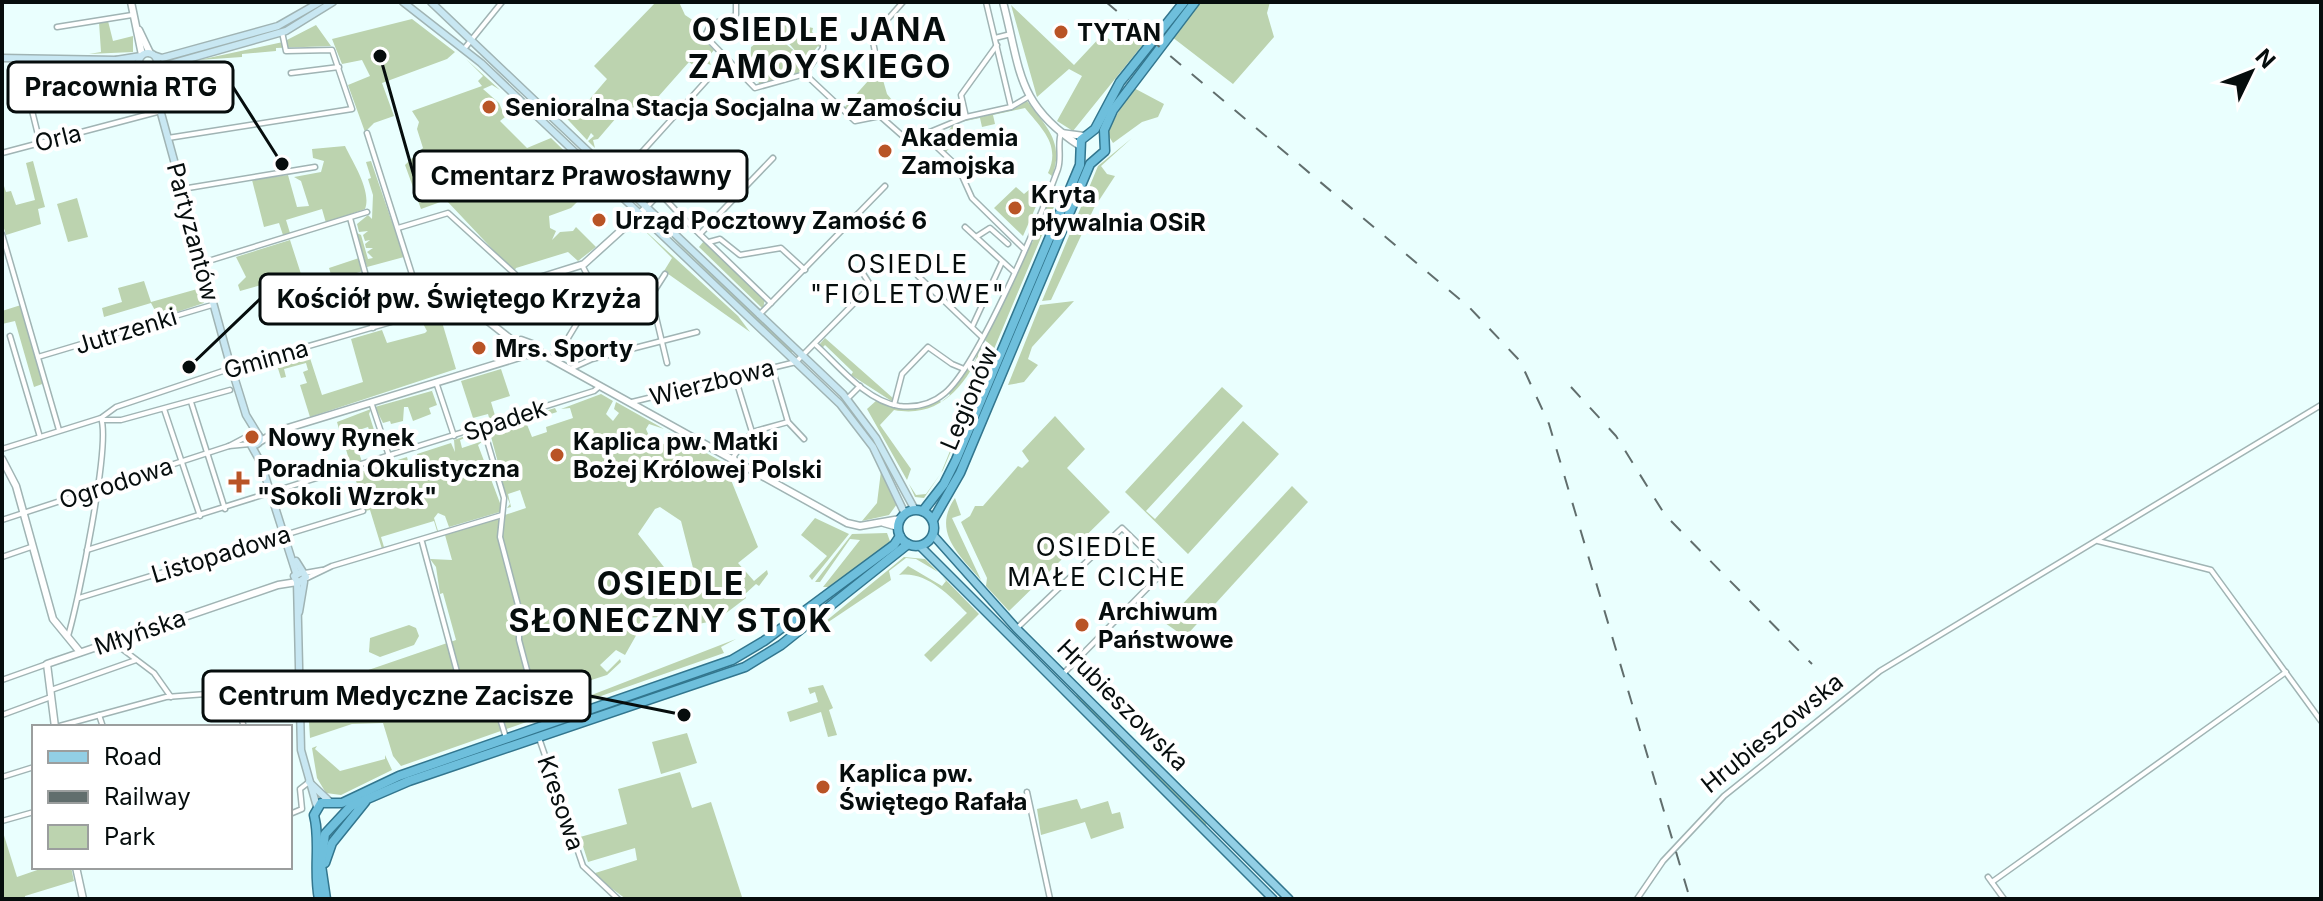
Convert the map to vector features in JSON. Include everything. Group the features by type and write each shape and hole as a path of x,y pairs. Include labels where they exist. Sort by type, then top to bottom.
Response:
{"highway":[{"name":"Legionów","path":"919,510 954,466 1080,165 1084,141 1120,82 1184,2"},
{"path":"1096,158 1084,141 1104,139 1104,130 1118,100 1195,2"},
{"name":"Legionów","path":"933,520 960,473 1088,168 1105,151 1104,139"},
{"path":"319,899 315,866 317,807 506,739 538,734 710,680 772,651 908,544 920,546 933,535 933,520 919,510 901,524 894,545 764,641 707,670 538,734 369,798 348,808 326,832 322,873 326,899"},
{"path":"901,524 908,544"},
{"path":"707,670 710,680"},
{"path":"322,873 335,839 369,798"},
{"path":"333,802 343,815"},
{"path":"318,824 332,827"}],"main road":[{"path":"116,60 153,54 162,58 278,26 320,2"},
{"path":"145,71 282,32 333,2"},
{"path":"403,2 464,49 639,212 796,362 864,432 879,457 901,524"},
{"path":"431,2 847,399 876,438 919,510"},
{"name":"Partyzantów","path":"153,54 156,96"},
{"path":"2,58 116,60 139,64 141,56"},
{"name":"Partyzantów","path":"139,64 145,71 161,111 231,369 254,439"},
{"path":"254,439 300,576 301,750 317,807"},
{"name":"Hrubieszowska","path":"933,535 1016,628 1289,899"},
{"name":"Hrubieszowska","path":"920,546 1273,899"},
{"path":"299,612 300,576"},
{"path":"309,782 333,802"},
{"path":"1204,830 1213,822"}],"street":[{"path":"131,2 139,30 141,56"},
{"path":"464,49 502,2"},
{"path":"736,2 736,15 710,25 705,32 707,41 756,88 805,74 823,48 823,39"},
{"path":"876,57 872,37 903,2"},
{"path":"986,2 1011,107"},
{"path":"1003,2 1028,97 1038,113 1061,133 1084,141"},
{"path":"57,27 135,15"},
{"path":"139,30 153,54"},
{"path":"168,138 352,109 332,50 286,51 282,32"},
{"path":"995,38 1011,34"},
{"path":"966,117 961,95 997,45"},
{"path":"19,58 40,143"},
{"path":"725,60 632,160 633,165 700,234 771,303"},
{"path":"291,73 339,67"},
{"path":"805,74 853,120 880,116 905,138 924,135 966,117 1011,107 1028,97"},
{"path":"156,96 185,88 213,87"},
{"name":"Orla","path":"2,153 161,111"},
{"path":"367,133 424,312"},
{"path":"816,345 860,386 894,405 913,406 935,399 950,387 982,337 1013,271 1057,170 1061,133"},
{"path":"924,135 957,165 972,198 1023,248"},
{"path":"700,234 773,158"},
{"path":"182,189 315,167"},
{"path":"759,315 885,186"},
{"path":"459,306 474,305 495,292 582,265 661,192"},
{"path":"202,263 367,212"},
{"path":"398,228 448,213 515,274 521,284"},
{"path":"350,218 366,276 366,305 373,328"},
{"path":"965,227 1013,271"},
{"path":"976,237 990,228 1008,244"},
{"path":"2,234 59,430"},
{"path":"709,242 720,239 740,255 781,248 805,270"},
{"path":"972,327 1002,262"},
{"path":"554,361 596,292 582,265"},
{"path":"796,362 871,286 860,269"},
{"path":"665,274 652,292 667,363"},
{"path":"918,276 982,337"},
{"name":"Jutrzenki","path":"38,357 213,304"},
{"path":"468,316 474,305"},
{"path":"474,305 487,323"},
{"path":"459,306 468,316 503,332 519,344 526,356"},
{"name":"Gminna","path":"2,449 102,419 116,407 231,369 424,312 459,306"},
{"path":"608,320 653,308"},
{"path":"570,369 592,359 697,332"},
{"path":"10,336 40,437"},
{"path":"519,344 533,346 554,361 847,523 860,526 876,522 901,524"},
{"path":"501,362 519,344"},
{"path":"526,356 533,346"},
{"path":"894,405 902,374 928,347 964,369"},
{"path":"254,439 501,362 544,355"},
{"name":"Wierzbowa","path":"629,403 796,362"},
{"path":"772,367 788,422 804,439"},
{"path":"735,376 752,432"},
{"path":"436,382 454,436"},
{"name":"Spadek","path":"87,550 483,427 594,391 600,386"},
{"path":"847,399 860,386"},
{"path":"65,658 79,598 97,488 102,419 127,419 230,390"},
{"path":"191,402 225,509"},
{"path":"371,402 389,456"},
{"name":"Hrubieszowska","path":"1637,899 1667,857 1729,791 1880,671 2321,405"},
{"path":"164,409 200,516"},
{"path":"735,461 734,456 752,432 788,422"},
{"path":"483,427 504,498 500,537 519,606 519,640 536,704 500,716"},
{"name":"Ogrodowa","path":"2,520 254,439"},
{"path":"2,459 4,470 15,483 53,619 80,652"},
{"name":"Listopadowa","path":"79,598 363,511"},
{"name":"Młyńska","path":"2,680 300,576 422,542 459,526 502,515"},
{"path":"1016,628 1122,528 1165,570 1064,673"},
{"path":"2098,541 2211,570 2321,721"},
{"path":"422,542 461,682 487,678 506,739"},
{"path":"2,557 31,547"},
{"path":"280,585 292,589 297,599"},
{"path":"113,641 157,676 171,697"},
{"path":"2,715 136,660"},
{"path":"47,664 56,725"},
{"path":"1992,882 2286,672"},
{"path":"300,689 353,674 363,705 382,700 390,706"},
{"path":"63,725 171,697 233,692 243,725"},
{"path":"99,715 102,725"},
{"name":"Kresowa","path":"538,734 581,862 592,879 618,899"},
{"path":"2,777 32,768"},
{"path":"292,813 302,809 300,789 309,782"},
{"path":"1027,792 1050,899"},
{"path":"2,821 32,813"},
{"path":"76,869 83,899"},
{"path":"1988,877 2004,899"}],"green space":[{"path":"656,2 679,2 685,15 700,25 704,40 714,50 708,57 711,65 699,61 694,66 689,62 642,115 628,104 598,139 593,140 595,148 588,141 594,136 591,133 587,140 555,106 558,103 571,115 577,114 607,79 594,66"},
{"path":"1199,2 1270,2 1267,13 1274,37 1233,84 1172,37"},
{"path":"1011,5 1074,65 1103,34 1116,45 1129,31 1144,43 1073,131 1057,121 1082,76 1069,69 1037,97"},
{"path":"412,19 455,52 447,59 382,83 394,116 374,123 365,132 348,85 370,76 362,60 342,64 332,39"},
{"path":"108,21 113,41 133,36 133,52 89,54 101,52 99,22"},
{"path":"785,22 813,28 812,32 822,40 821,49 818,46 805,62 779,32"},
{"path":"316,25 331,46 276,48 276,51 242,54 242,57 199,60 283,42"},
{"path":"771,32 797,53 804,71 759,85 758,77 750,68 751,47"},
{"path":"466,59 500,90 492,85 483,89 499,103 505,117 500,121 527,148 551,138 584,170 569,192 578,201 571,208 549,216 550,228 556,231 552,240 560,232 573,231 576,227 596,247 578,261 568,252 516,268 514,272 446,200 421,209 405,165 423,148 417,129 419,122 412,111 482,86 478,81 483,76"},
{"path":"883,80 887,94 901,111 855,119 844,108 868,81"},
{"path":"1132,87 1164,104 1158,117 1142,122 1113,143 1107,133"},
{"path":"1027,101 1047,127 1055,144 1052,176 1048,173 1052,154 1048,138 1025,108 993,115 995,124 982,127 980,118 956,123 953,136 950,131 947,138 937,144 955,123 1014,109"},
{"path":"1132,138 1101,166 1107,174 1115,176 1094,208 1051,300 1042,301 1098,166"},
{"path":"345,146 364,185 365,209 326,223 322,209 286,220 290,233 283,235 279,223 264,227 252,180 288,175 297,207 309,206 301,181 294,177 321,172 324,161 313,158 312,149"},
{"path":"33,161 45,207 38,209 41,224 6,235 2,222 2,180 6,192 11,191 16,205 35,200 26,163"},
{"path":"371,161 404,257 367,267 354,226 361,235 368,259 373,258 367,252 373,248 366,248 365,244 370,240 365,241 363,235 368,231 359,232 357,224 368,215 372,219 373,195 366,162"},
{"path":"1016,187 1024,194 1030,189 1037,194 1044,188 1023,236 994,208"},
{"path":"1054,188 1061,190 994,349 983,338 1018,272 1028,242 1032,243"},
{"path":"77,198 88,237 68,242 57,204"},
{"path":"652,218 793,351 790,353"},
{"path":"639,225 738,316 750,332 664,271 672,258"},
{"path":"290,240 301,274 240,291 238,285 246,277 236,257"},
{"path":"704,241 765,299 763,309 699,247"},
{"path":"359,258 363,271 350,275 355,290 351,292 350,302 340,305 329,268"},
{"path":"144,281 151,302 201,288 204,303 159,318 151,303 104,317 102,308 122,302 118,288"},
{"path":"1074,301 1032,347 1028,359 1038,365 1024,382 1008,385 1040,305"},
{"path":"21,305 45,383 34,387 15,321 2,324 2,311"},
{"path":"439,312 456,369 310,417 300,385 307,383 303,372 308,370 306,363 284,369 286,377 281,378 276,362 308,352 322,395 363,382 351,339 382,330 387,343 425,333 427,331 420,318"},
{"path":"825,338 894,399 893,402 851,375 853,372 825,345 822,348 819,345"},
{"path":"981,341 991,350 983,347 968,374 950,395 948,393 972,360 975,361"},
{"path":"991,350 993,353 941,473"},
{"path":"501,369 510,396 491,402 496,419 490,421 488,414 473,418 461,381"},
{"path":"1222,387 1243,406 1146,511 1155,519 1243,421 1279,454 1188,554 1125,492"},
{"path":"435,390 432,391 437,405 429,408 431,414 413,421 408,407 404,407 403,421 383,423 375,407"},
{"path":"601,394 613,401 606,414 613,421 619,413 614,409 616,402 664,429 649,424 646,429 649,436 669,447 678,441 668,432 730,466 731,480 758,547 738,563 754,581 767,570 768,574 759,586 756,584 744,595 746,598 717,620 685,627 684,618 674,606 661,617 644,618 645,632 638,632 625,655 616,650 600,665 607,672 620,659 621,662 607,675 557,691 558,694 551,683 536,689 538,698 551,693 551,696 532,699 528,705 537,706 540,715 736,639 721,647 724,653 401,766 393,756 383,723 352,724 310,738 307,691 456,640 443,593 440,594 436,567 430,559 452,560 445,535 526,508 520,490 508,494 511,507 507,508 510,504 497,472 500,470 490,433 485,430 555,408 557,412 526,422 532,437 547,432 546,427 573,418 570,408 561,409","holes":["660,507 681,521 693,568 689,576 675,581 638,534 655,509"]},
{"path":"877,400 907,409 941,402 925,409 894,410 880,425 911,469 907,480 867,409"},
{"path":"371,409 369,414 374,430 370,432 368,427 359,430 363,445 357,447 362,462 351,466 344,443 350,441 346,427 339,429 337,422"},
{"path":"1055,416 1085,449 1067,468 1110,512 1009,611 986,586 987,578 961,522 970,516 975,506 983,506 1018,466 1022,468 1029,461 1022,451"},
{"path":"480,431 460,440 462,448 483,441 478,445 503,511 449,527 445,516 438,513 434,518 438,531 416,539 437,531 434,521 381,537 384,547 403,543 382,549 370,510 365,511 354,474 407,457 411,473 420,470 417,454 451,443 455,452 454,440"},
{"path":"881,471 897,504 889,515 862,521 877,503"},
{"path":"940,474 924,498 915,497 909,484 916,495 926,494"},
{"path":"1292,486 1308,502 1185,637 1165,623"},
{"path":"955,498 961,515 952,518 981,580 957,551 947,532 946,521"},
{"path":"815,518 849,534 812,580 809,576 827,556 801,535"},
{"path":"887,533 891,544 829,587 823,587 860,540 850,539 820,582 815,582 852,534"},
{"path":"904,557 925,559 938,572 916,559 906,558 889,571 891,580 809,635"},
{"path":"908,566 942,586 946,581 942,576 979,614 931,662 924,655 967,613 927,580 899,575"},
{"path":"409,625 416,628 419,636 414,645 380,657 369,652 370,638"},
{"path":"823,685 833,708 829,710 837,735 828,737 821,712 790,722 787,712 818,702 815,692 810,694 808,688"},
{"path":"1077,693 1207,822 1206,825 1202,825 1076,698"},
{"path":"687,733 697,763 661,774 652,742"},
{"path":"317,746 315,749 340,771 385,759 385,755 392,770 341,795 326,793 317,778 312,748"},
{"path":"680,772 692,808 711,802 742,897 626,899 592,874 637,860 635,848 588,862 580,837 627,824 618,789"},
{"path":"1077,799 1081,809 1108,801 1112,814 1120,812 1124,828 1091,839 1085,822 1041,835 1037,809"},
{"path":"2,829 17,877 40,869 71,869 74,881 25,896 25,899 2,899"}],"railway":[{"path":"1106,2 1469,307 1520,361 1549,424 1690,899"},
{"path":"1571,387 1616,436 1665,515 1812,664"}],"place":[{"name":"TYTAN","path":"1061,32"},
{"name":"Cmentarz Prawosławny","path":"380,56"},
{"name":"Senioralna Stacja Socjalna w Zamościu","path":"489,107"},
{"name":"Akademia Zamojska","path":"885,151"},
{"name":"Pracownia RTG","path":"282,164"},
{"name":"Kryta pływalnia OSiR","path":"1015,208"},
{"name":"Urząd Pocztowy Zamość 6","path":"599,220"},
{"name":"Mrs. Sporty","path":"479,348"},
{"name":"Kościół pw. Świętego Krzyża","path":"189,367"},
{"name":"Nowy Rynek","path":"252,437"},
{"name":"Kaplica pw. Matki Bożej Królowej Polski","path":"557,455"},
{"name":"Poradnia Okulistyczna \"Sokoli Wzrok\"","path":"239,482"},
{"name":"Archiwum Państwowe","path":"1082,625"},
{"name":"Centrum Medyczne Zacisze","path":"684,715"},
{"name":"Kaplica pw. Świętego Rafała","path":"823,787"}],"district":[{"name":"OSIEDLE JANA ZAMOYSKIEGO","path":"820,48"},
{"name":"OSIEDLE \"FIOLETOWE\"","path":"908,278"},
{"name":"OSIEDLE MAŁE CICHE","path":"1097,561"},
{"name":"OSIEDLE SŁONECZNY STOK","path":"671,602"}]}
